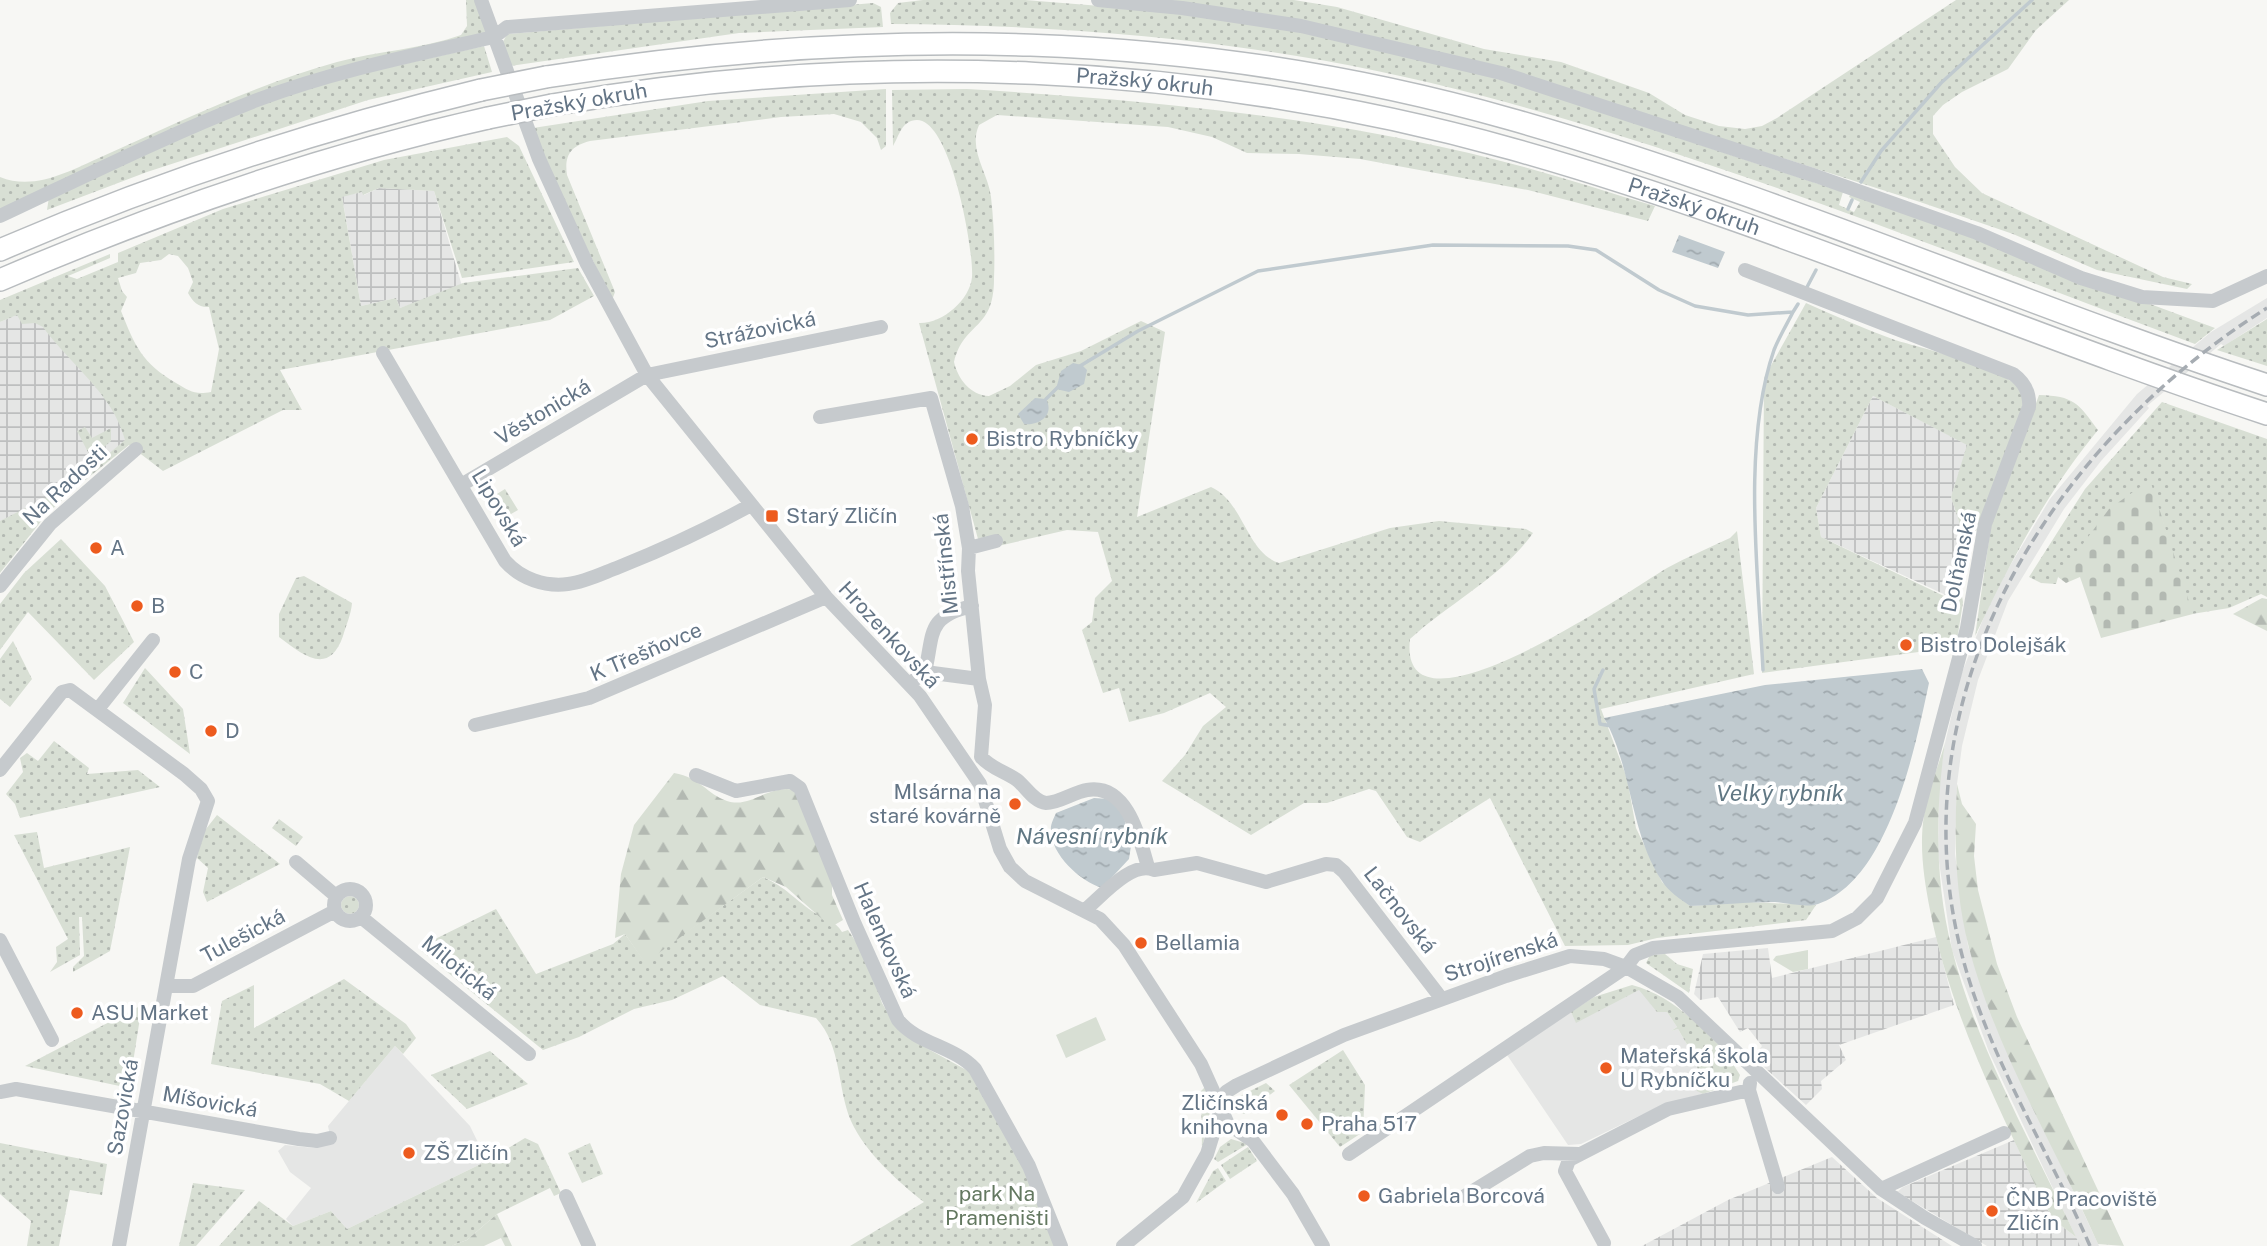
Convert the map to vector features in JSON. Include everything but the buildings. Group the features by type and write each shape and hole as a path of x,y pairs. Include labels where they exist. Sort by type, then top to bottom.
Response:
{"highway":[{"name":"Pražský okruh","path":"0,250 142,192 255,151 327,129 481,90 546,77 703,55 854,44 927,42 1082,47 1195,58 1328,78 1479,111 1679,171 2081,320 2267,385"},
{"name":"Pražský okruh","path":"0,280 141,223 265,178 389,142 552,105 713,82 855,72 1044,73 1170,83 1338,108 1482,141 1654,192 2267,414"}],"street":[{"name":"Hrozenkovská","path":"481,0 539,159 587,264 647,375 826,597 909,684 980,784 1000,849 1010,867 1025,881 1100,919 1113,932 1144,974 1212,1084 1228,1124 1253,1141 1293,1194 1323,1246"},
{"path":"0,216 260,99 363,67 494,37 508,27 850,0"},
{"path":"1098,0 1182,8 1301,26 1501,73 1816,176 1977,233 2081,278 2142,297 2213,301 2267,276"},
{"name":"Dolňanská","path":"1349,1154 1626,967 1636,955 1653,948 1832,931 1857,918 1877,898 1915,822 1967,628 1977,556 1985,524 2029,407 2027,389 2013,374 1745,270"},
{"name":"Strážovická","path":"647,375 881,327"},
{"name":"Lipovská","path":"383,353 505,561 522,576 546,584 569,584 593,577 680,541 751,505"},
{"name":"Věstonická","path":"461,485 647,375"},
{"name":"Mistřínská","path":"820,417 931,398 962,506 969,548 979,678 985,705 981,757"},
{"name":"Na Radosti","path":"0,586 50,524 136,449"},
{"path":"969,548 996,541"},
{"name":"K Třešňovce","path":"475,726 589,698 826,597"},
{"path":"925,672 931,630 944,615 972,606"},
{"path":"0,770 62,692 73,691 98,709 153,640"},
{"path":"909,684 925,672 979,678"},
{"name":"Sazovická","path":"98,709 201,789 208,801 189,859 119,1246"},
{"path":"967,765 981,757 990,768 1016,780 1039,801 1048,803 1088,790 1097,790 1115,798 1133,820 1149,867"},
{"name":"Halenkovská","path":"696,775 736,790 790,781 800,788 898,1020 909,1031 962,1058 975,1069 1029,1167 1061,1246"},
{"path":"296,862 336,896"},
{"name":"Lačnovská","path":"1085,910 1133,871 1149,867 1154,870 1197,863 1266,882 1322,864 1336,865 1441,999"},
{"path":"335,911 336,896 344,890 358,891 366,903 361,917"},
{"name":"Tulešická","path":"167,986 193,986 335,911"},
{"name":"Milotická","path":"335,911 344,921 361,917 529,1054"},
{"path":"0,940 52,1040"},
{"name":"Strojírenská","path":"1220,1108 1226,1092 1237,1085 1344,1035 1570,956 1604,959 1626,967 1678,997 1881,1189 1975,1246"},
{"path":"1752,1068 1749,1090 1778,1186"},
{"name":"Míšovická","path":"0,1092 16,1089 299,1139 317,1141 330,1138"},
{"path":"1604,1243 1565,1171 1569,1160 1668,1109 1749,1090"},
{"path":"1123,1246 1183,1197 1207,1154 1220,1108"},
{"path":"1881,1189 2004,1133"},
{"path":"1465,1196 1530,1156 1553,1152 1578,1154"},
{"path":"566,1196 589,1246"}],"shaded area":[{"path":"379,188 434,191 462,286 400,308 396,298 361,306 342,196 363,192 364,195"},
{"path":"2267,298 2267,318 2224,346 2221,344 2147,406 2149,408 2101,461 2064,509 2008,601 1978,680 1962,746 1957,784 1955,854 1968,946 2005,1045 2099,1246 2080,1246 1989,1052 1952,950 1938,855 1939,783 1945,743 1961,675 1993,594 2050,499 2137,394 2211,332"},
{"path":"26,311 168,402 38,519 0,567 0,322"},
{"path":"1873,396 1968,445 1951,497 1968,549 1950,597 1821,537 1816,508"},
{"path":"1936,937 1954,1005 1839,1045 1846,1060 1821,1081 1822,1089 1806,1105 1753,1057 1762,1046 1748,1028 1740,1032 1718,997 1700,1000 1694,994 1703,954 1768,948 1772,978"},
{"name":"Mateřská škola U Rybníčku","path":"1639,989 1667,1012 1677,1027 1671,1031 1678,1029 1692,1053 1685,1057 1693,1055 1699,1074 1692,1076 1703,1094 1664,1104 1581,1144 1568,1145 1507,1055 1571,1012 1576,1022"},
{"path":"395,1046 470,1126 487,1161 347,1229 331,1211 293,1226 286,1219 311,1188 290,1172 278,1151 285,1145 314,1148 332,1144 328,1126"},
{"path":"2014,1140 2043,1202 2055,1221 2076,1237 2080,1246 1987,1246 1897,1192 1903,1187"},
{"path":"1832,1157 1877,1198 1952,1246 1642,1246 1728,1200"}],"green space":[{"path":"466,0 476,0 486,33 340,69 0,210 0,177 26,182 52,177 217,105 306,71 461,35 467,26"},
{"path":"923,0 1025,0 1176,12 1292,28 1467,68 1843,192 1839,205 1854,212 1860,202 1849,197 1851,193 2215,328 2195,344 1753,180 1574,121 1483,96 1337,63 1189,41 1040,28 891,24 890,13 898,3"},
{"path":"1148,0 1294,0 1337,7 1484,49 1561,62 1649,93 1685,115 1719,126 1745,129 1762,126 1777,118 1956,0 2069,0 2036,30 2008,69 1962,92 1943,105 1933,116 1933,134 1955,167 1982,193 2163,277 2192,284 2187,289 2097,270 2013,234 1920,202 1482,62"},
{"path":"873,3 881,7 883,27 739,33 510,66 503,42 507,34"},
{"path":"484,46 492,72 368,100 147,172 47,210 49,197 168,140 319,83"},
{"path":"886,89 886,146 881,150 877,138 861,122 834,114 781,117 590,141 570,152 567,175 615,292 612,300 551,174 533,128 708,101"},
{"path":"967,89 1234,112 1367,132 1517,165 1655,206 1648,221 1528,190 1360,159 1247,153 1212,137 1168,127 997,115 979,125 976,134 977,152 991,197 993,296 984,317 964,339 954,362 966,385 976,393 989,396 1010,386 1036,365 1081,351 1141,321 1165,332 1137,517 1211,487 1231,504 1259,549 1279,563 1390,528 1439,521 1526,529 1533,533 1491,576 1410,639 1416,669 1440,679 1477,671 1522,653 1612,603 1667,568 1730,538 1737,531 1754,674 1601,709 1627,778 1636,828 1662,882 1690,906 1749,902 1816,905 1806,920 1657,938 1628,945 1565,946 1490,798 1420,842 1407,837 1376,791 1369,789 1327,803 1304,803 1251,835 1162,781 1185,755 1203,726 1226,707 1210,693 1164,713 1129,722 1119,688 1103,693 1082,630 1092,622 1095,598 1112,581 1098,532 1067,530 981,550 919,323 945,315 960,302 970,286 972,263 964,215 950,163 940,141 929,126 917,120 908,123 893,146 892,90"},
{"path":"507,137 519,146 574,262 462,278 434,191 379,188 363,195 362,192 342,197 361,306 396,298 400,308 463,283 578,268 594,296 550,320 280,370 302,410 283,410 163,471 129,445 46,515 0,573 0,521 73,484 125,440 119,423 101,393 43,327 35,323 22,324 17,315 0,322 0,300 110,254 110,258 68,276 77,279 118,262 118,253 223,209 384,160","holes":["169,254 178,256 188,268 193,282 188,293 194,302 209,307 219,349 211,392 196,393 189,390 164,376 147,361 121,311 127,297 118,278 136,273 140,263 161,260"]},
{"path":"1806,303 1895,340 1985,368 2015,384 2022,393 2022,405 2011,446 1968,549 1951,497 1967,445 1873,396 1816,508 1821,537 1946,597 1955,598 1954,591 1959,580 1963,602 1956,647 1762,673 1764,378"},
{"path":"2267,319 2267,366 2217,350"},
{"path":"2039,395 2068,399 2080,407 2098,430 2062,478 2030,529 1975,636 1991,526"},
{"path":"2162,402 2267,439 2267,597 2261,594 2229,608 2192,614 2162,519 2058,577 2056,584 2041,583 2029,577 2085,489"},
{"path":"85,427 92,438 111,428 111,441 97,453 89,454 77,431"},
{"path":"2150,480 2193,614 2101,638 2080,577 2066,583 2058,577 2109,509"},
{"path":"505,489 518,510 504,518 492,497"},
{"path":"61,539 105,586 134,642 94,680 28,612 0,650 0,604 24,573"},
{"path":"304,576 352,603 337,648 331,656 323,659 307,656 279,637 279,614 296,578"},
{"path":"2262,598 2267,599 2267,631 2233,614"},
{"path":"13,641 32,679 10,707 0,699 0,659"},
{"path":"145,668 183,709 190,754 123,703"},
{"path":"54,741 89,768 87,774 138,770 160,787 20,818 15,804 6,794 23,772 20,758 27,753 38,761"},
{"path":"1945,743 1939,795 1938,847 1942,898 1952,949 1962,986 1991,1059 2076,1237 2055,1221 2043,1202 1963,1023 1939,949 1926,887 1922,839 1926,806"},
{"path":"674,773 691,778 720,798 736,803 776,790 795,790 832,881 832,895 843,920 831,927 786,887 763,877 645,963 625,934 615,938 621,874 634,825"},
{"path":"1957,784 1962,804 1976,824 1974,856 1978,890 1997,964 2017,1017 2124,1246 2098,1244 1994,1024 1964,928 1956,846"},
{"path":"217,815 280,864 207,902 203,892 208,868 197,858 202,834"},
{"path":"279,819 303,837 296,846 272,828"},
{"path":"37,832 44,868 130,847 110,951 73,972 73,967 84,956 82,917 79,917 80,955 50,972 57,962 56,947 68,939 14,835"},
{"name":"park Na Prameništi","path":"763,877 833,923 842,932 848,930 866,957 882,1003 894,1024 919,1044 970,1072 1014,1148 1057,1246 850,1246 924,1202 883,1165 857,1133 847,1108 835,1054 816,1018 760,1005 723,976 672,1000 634,1009 579,1037 543,1050 419,949 496,909 536,974 613,944 625,934 645,962"},
{"path":"346,896 354,896 359,905 357,912 346,914 341,909 341,901"},
{"path":"1808,950 1808,969 1793,972 1773,960 1776,956"},
{"path":"1665,954 1677,964 1693,969 1689,993 1646,963 1650,955"},
{"path":"344,979 406,1024 416,1038 403,1054 395,1046 349,1101 320,1084 211,1064 222,1001 254,985 254,1028"},
{"path":"1632,985 1648,990 1688,1016 1735,1062 1733,1064 1740,1075 1738,1081 1703,1094 1697,1091 1691,1076 1699,1073 1693,1055 1684,1057 1692,1053 1678,1029 1671,1031 1677,1027 1667,1012 1657,1012 1639,990 1576,1023 1571,1012 1594,997"},
{"path":"142,1005 129,1088 25,1066"},
{"path":"1096,1017 1106,1040 1066,1058 1056,1035"},
{"path":"1343,1050 1365,1085 1363,1132 1340,1147 1289,1085"},
{"path":"490,1051 528,1084 467,1109 431,1075"},
{"path":"1266,1083 1275,1091 1244,1114 1231,1106 1236,1098"},
{"path":"1206,1086 1210,1112 1202,1149 1201,1091"},
{"path":"525,1138 538,1144 561,1193 554,1196 550,1188 497,1214 467,1240 451,1246 219,1246 259,1201 293,1226 331,1211 347,1229 487,1161"},
{"path":"1231,1139 1248,1144 1218,1162 1214,1159 1220,1147"},
{"path":"0,1143 107,1164 102,1195 70,1190 59,1246 27,1246 31,1221 0,1194"},
{"path":"590,1143 603,1174 582,1183 568,1153"},
{"path":"1248,1147 1257,1161 1230,1179 1221,1165"},
{"path":"1218,1168 1226,1181 1196,1203 1213,1171"},
{"path":"193,1183 245,1190 196,1246 179,1246"},
{"path":"497,1214 512,1246 505,1246 501,1238 484,1246 451,1246 467,1240"}],"water":[{"path":"1679,235 1725,252 1718,268 1672,252"},
{"path":"1073,363 1082,365 1087,370 1084,384 1069,392 1056,389 1061,371"},
{"path":"1035,398 1046,399 1047,414 1040,421 1024,424 1018,414"},
{"name":"Velký rybník","path":"1922,669 1929,683 1916,742 1895,809 1881,841 1863,868 1843,890 1813,905 1775,902 1690,906 1665,885 1643,842 1621,758 1604,718 1765,685"},
{"name":"Návesní rybník","path":"1094,798 1109,799 1123,813 1131,846 1129,859 1102,888 1085,880 1068,866 1056,849 1051,830 1056,813"}],"waterway":[{"path":"1861,182 1881,151 1941,83 2032,0"},
{"path":"1848,209 1852,200"},
{"path":"1080,366 1138,331 1258,271 1433,245 1568,246 1596,250 1659,290 1695,306 1748,315 1793,312 1798,304"},
{"path":"1806,289 1816,270"},
{"path":"1763,670 1755,508 1758,425 1764,386 1774,350 1793,312"},
{"path":"1046,399 1059,386"},
{"path":"1603,670 1594,689 1600,724 1611,726"}],"railway":[{"path":"2090,1246 2001,1062 1971,986 1960,947 1946,851 1951,757 1973,666 2010,581 2060,501 2120,428 2190,363 2267,308"}],"place":[{"name":"Bistro Rybníčky","path":"972,439"},
{"name":"Starý Zličín","path":"772,516"},
{"name":"A","path":"96,548"},
{"name":"B","path":"137,606"},
{"name":"Bistro Dolejšák","path":"1906,645"},
{"name":"C","path":"175,672"},
{"name":"D","path":"211,731"},
{"name":"Mlsárna na staré kovárně","path":"1015,804"},
{"name":"Bellamia","path":"1141,943"},
{"name":"ASU Market","path":"77,1013"},
{"name":"Mateřská škola U Rybníčku","path":"1606,1068"},
{"name":"Zličínská knihovna","path":"1282,1115"},
{"name":"Praha 517","path":"1307,1124"},
{"name":"ZŠ Zličín","path":"409,1153"},
{"name":"Gabriela Borcová","path":"1364,1196"},
{"name":"ČNB Pracoviště Zličín","path":"1992,1211"}]}
